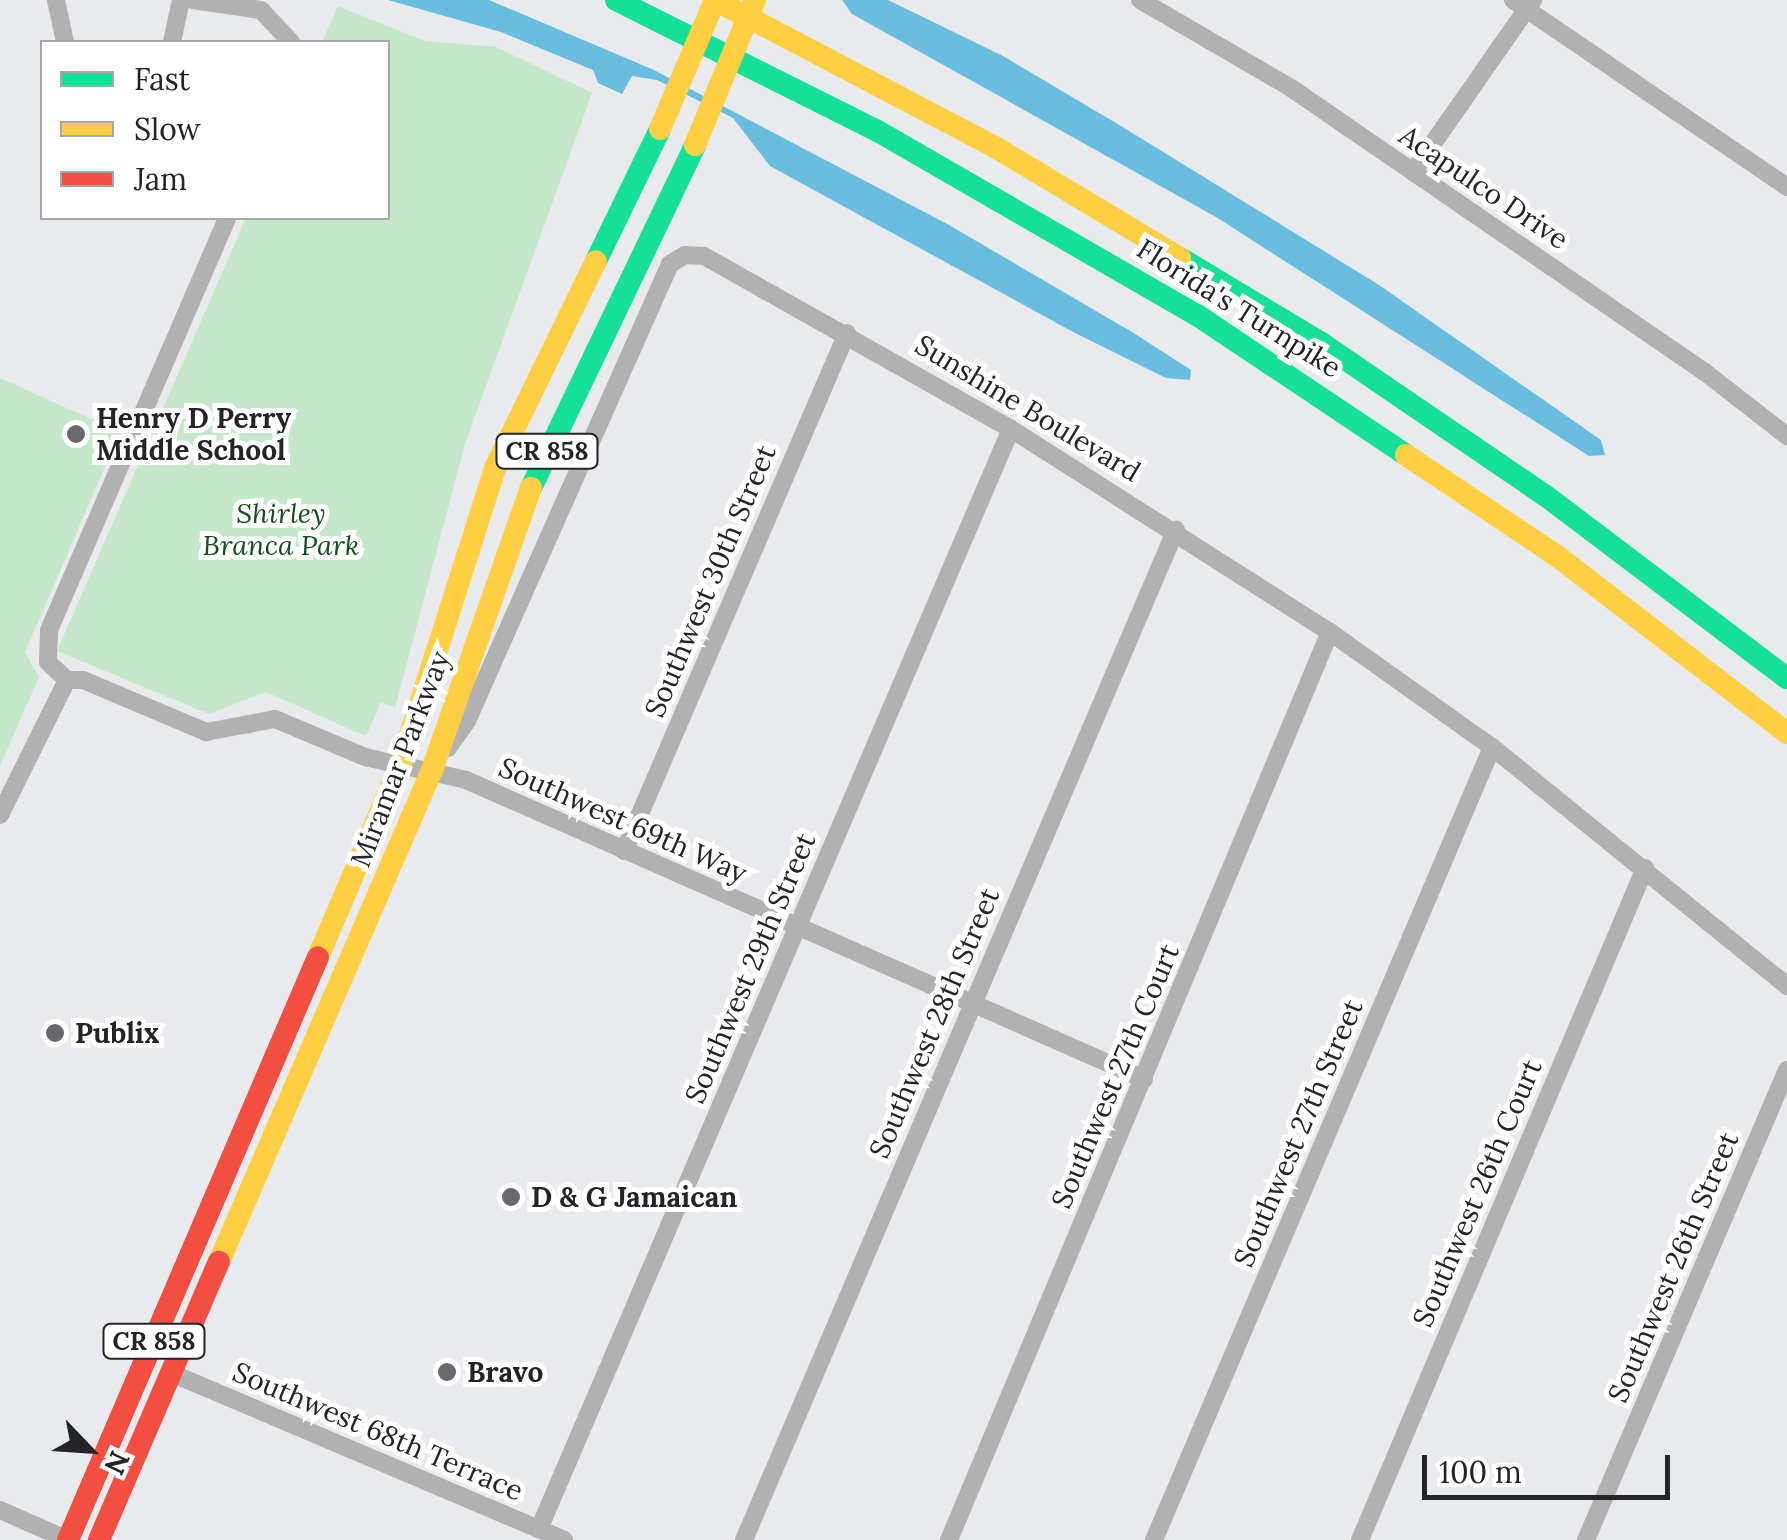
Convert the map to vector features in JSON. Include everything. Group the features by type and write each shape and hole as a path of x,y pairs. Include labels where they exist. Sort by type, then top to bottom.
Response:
{"main road":[{"name":"Florida's Turnpike","path":"616,0 876,130 1197,314 1544,546 1787,733"},
{"name":"Florida's Turnpike","path":"715,0 1009,154 1276,314 1531,485 1787,678"},
{"name":"Miramar Parkway","path":"68,1540 401,763 496,468 660,128 715,0"},
{"name":"Miramar Parkway","path":"99,1540 432,770 533,482 695,145 755,0"}],"street":[{"path":"56,0 65,40"},
{"path":"172,40 180,0"},
{"path":"193,0 260,10 288,40"},
{"name":"Acapulco Drive","path":"1140,0 1291,88 1706,372 1787,436"},
{"path":"1413,172 1524,3 1787,187"},
{"path":"0,814 67,680 48,662 49,630 226,220"},
{"name":"Sunshine Boulevard","path":"432,770 467,721 670,264 685,255 704,256 847,332 1011,428 1176,529 1330,632 1492,747 1787,986"},
{"name":"Southwest 30th Street","path":"624,851 847,332"},
{"name":"Southwest 29th Street","path":"539,1530 1011,428"},
{"name":"Southwest 28th Street","path":"744,1540 1176,529"},
{"name":"Southwest 27th Court","path":"950,1540 1330,632"},
{"name":"Southwest 69th Way","path":"67,680 83,680 206,732 274,718 365,757 432,770 1144,1079"},
{"name":"Southwest 27th Street","path":"1154,1540 1492,747"},
{"name":"Southwest 26th Court","path":"1360,1540 1644,868"},
{"name":"Southwest 26th Street","path":"1586,1540 1787,1070"},
{"name":"Southwest 68th Terrace","path":"171,1373 564,1540"},
{"path":"0,1510 68,1540"}],"green space":[{"name":"Shirley Branca Park","path":"338,6 425,41 496,47 592,93 465,444 395,708 381,702 366,736 266,692 209,714 57,651 245,220 390,220 390,40 323,40"},
{"path":"0,378 120,432 25,652 39,677 0,766"}],"water":[{"path":"388,0 489,0 654,70 949,225 1132,332 1191,370 1190,380 1166,378 1075,333 770,166 733,118 657,80 632,76 622,94 598,83 593,70 501,32"},
{"path":"842,0 888,0 1003,56 1126,129 1379,285 1601,440 1605,455 1589,456 1216,217 852,14"}],"traffic: fast":[{"path":"616,0 876,130 1197,315 1406,455"},
{"path":"596,261 660,129"},
{"path":"531,488 695,145"},
{"path":"1180,258 1320,342 1546,496 1787,678"}],"traffic: slow":[{"path":"715,0 995,147 1180,258"},
{"path":"660,129 715,0"},
{"path":"695,145 755,0"},
{"path":"318,957 401,763 495,468 596,261"},
{"path":"1406,455 1557,556 1787,733"},
{"path":"219,1262 432,770 531,488"}],"traffic: jam":[{"path":"68,1540 318,957"},
{"path":"99,1540 219,1262"}],"place":[{"name":"Henry D Perry Middle School","path":"76,434"},
{"name":"Publix","path":"55,1033"},
{"name":"D & G Jamaican","path":"511,1197"},
{"name":"Bravo","path":"447,1372"}]}
